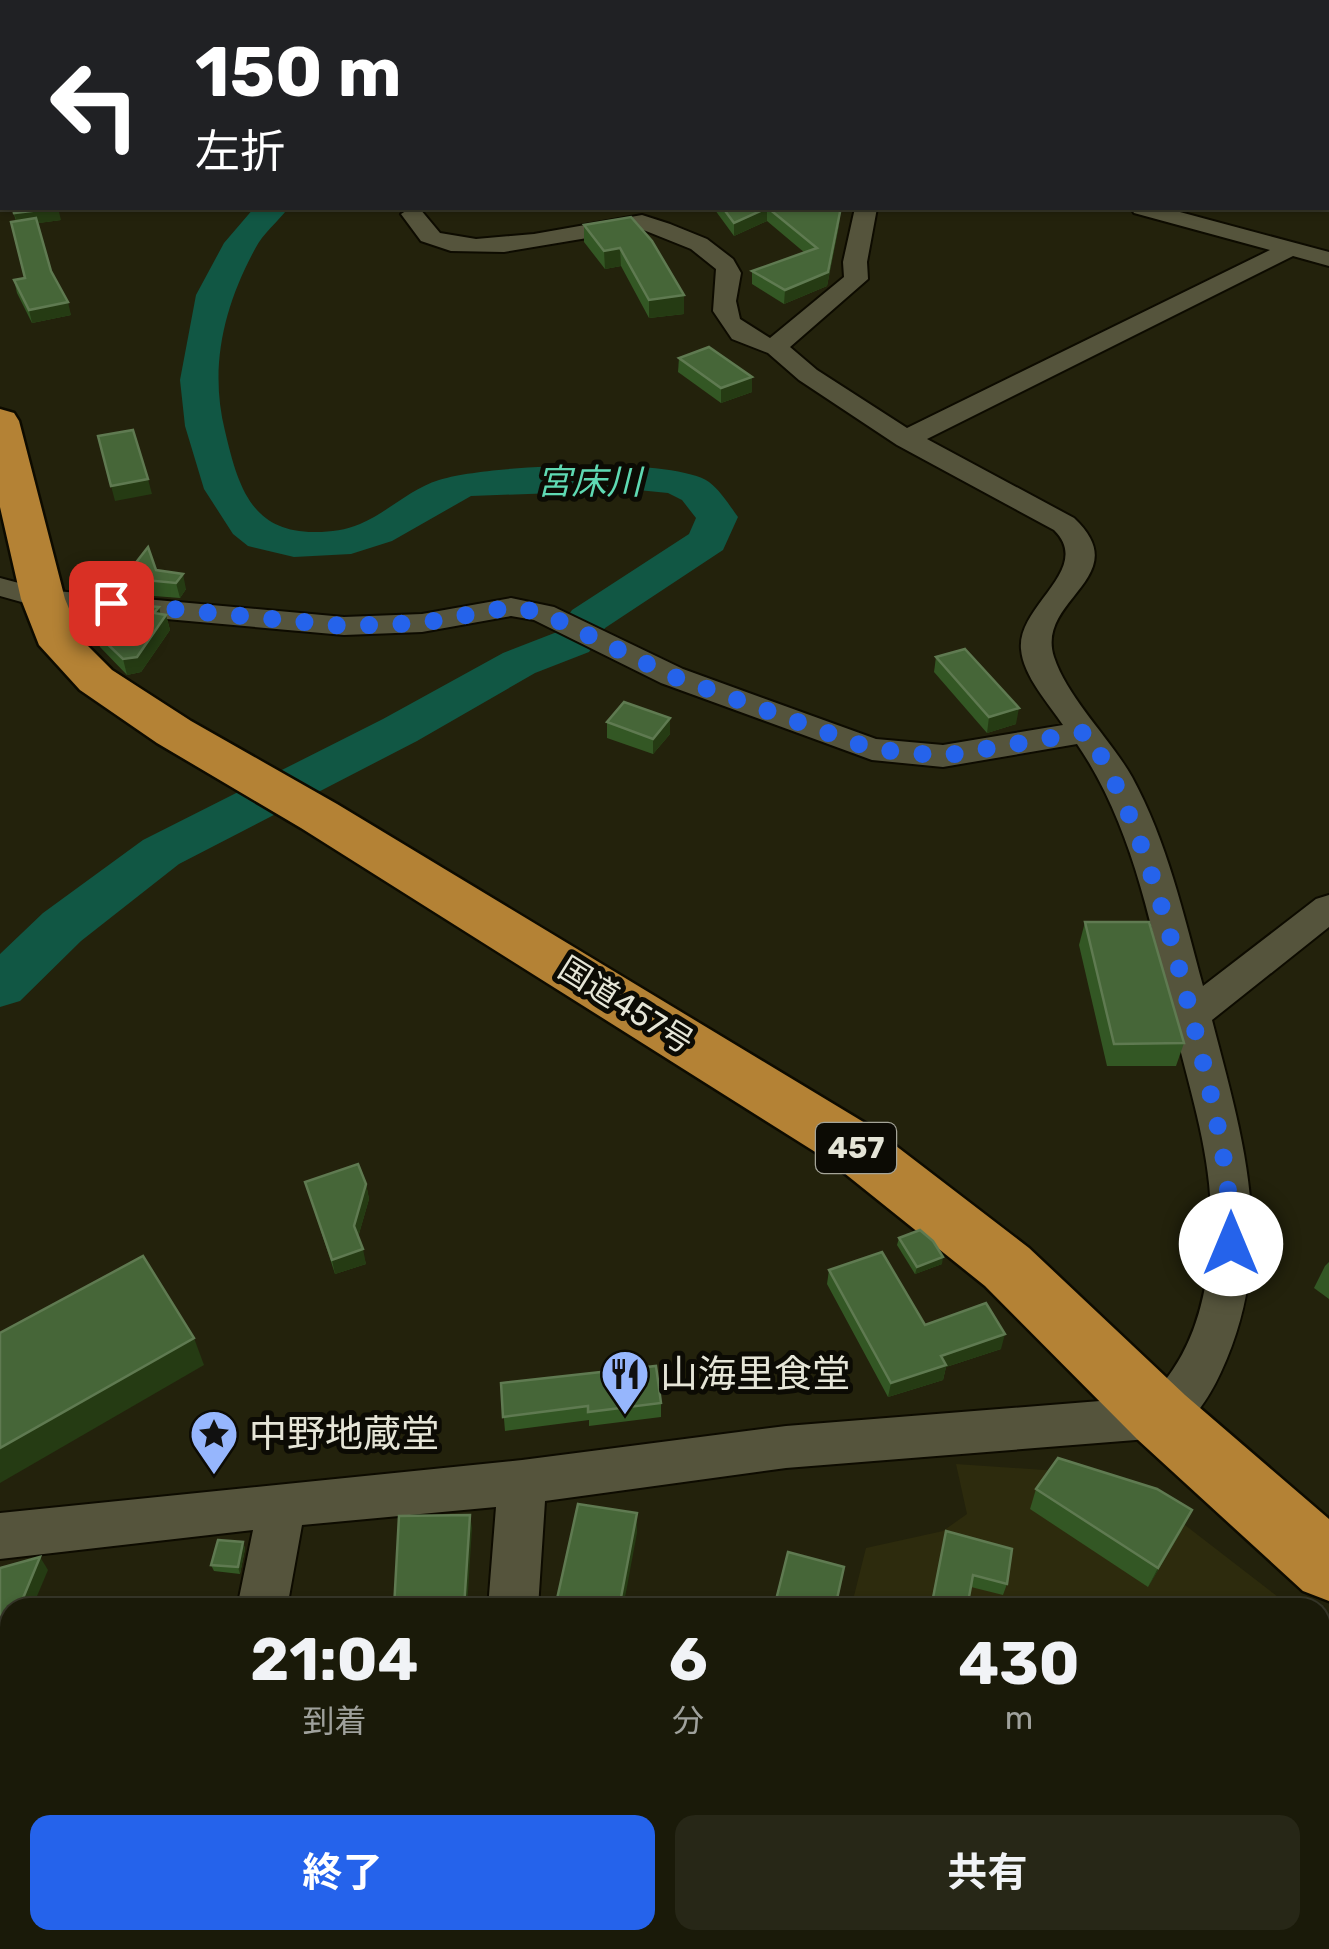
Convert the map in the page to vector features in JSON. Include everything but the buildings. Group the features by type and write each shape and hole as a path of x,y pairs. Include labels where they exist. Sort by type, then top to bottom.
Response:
{"highway":[{"name":"国道457号","path":"0,421 43,599 62,645 96,680 850,1144 1006,1267 1161,1417 1329,1566"}],"street":[{"path":"776,348 781,336 841,296 856,278 866,210"},
{"path":"1150,210 1329,259"},
{"path":"0,1536 522,1482 786,1447 1161,1417 1183,1401 1201,1374 1216,1330 1231,1244 1231,1195 1179,967 1124,798 1087,732 1050,679 1036,649 1039,620 1081,568 1083,551 1073,530 906,439 808,375 776,348 756,344 726,318 724,298 730,282 726,264 714,253 664,228 642,222 489,247 461,246 430,238 412,214"},
{"path":"906,439 1294,247"},
{"path":"0,587 43,599 344,626 422,623 497,608 530,610 646,664 847,742 890,752 943,756 1087,732"},
{"path":"1191,1015 1329,908"},
{"path":"515,1598 522,1482"},
{"path":"264,1598 282,1505"}],"shaded area":[{"path":"956,1464 1058,1471 1150,1498 1279,1598 854,1598 866,1548 943,1531 967,1514"}],"waterway":[{"name":"宮床川","path":"0,987 62,927 161,852 400,730 519,663 573,642 588,619 708,541 717,517 696,491 677,482 638,478 469,484 437,496 377,532 351,541 294,544 262,537 235,509 215,468 204,426 199,380 214,295 241,243 270,210"}],"place":[{"name":"山海里食堂","path":"625,1416"},
{"name":"中野地蔵堂","path":"214,1476"}],"route":[{"path":"111,603 344,626 422,623 511,607 543,613 672,676 872,749 943,756 1087,732 1119,784 1179,967 1226,1161 1231,1244"}]}
